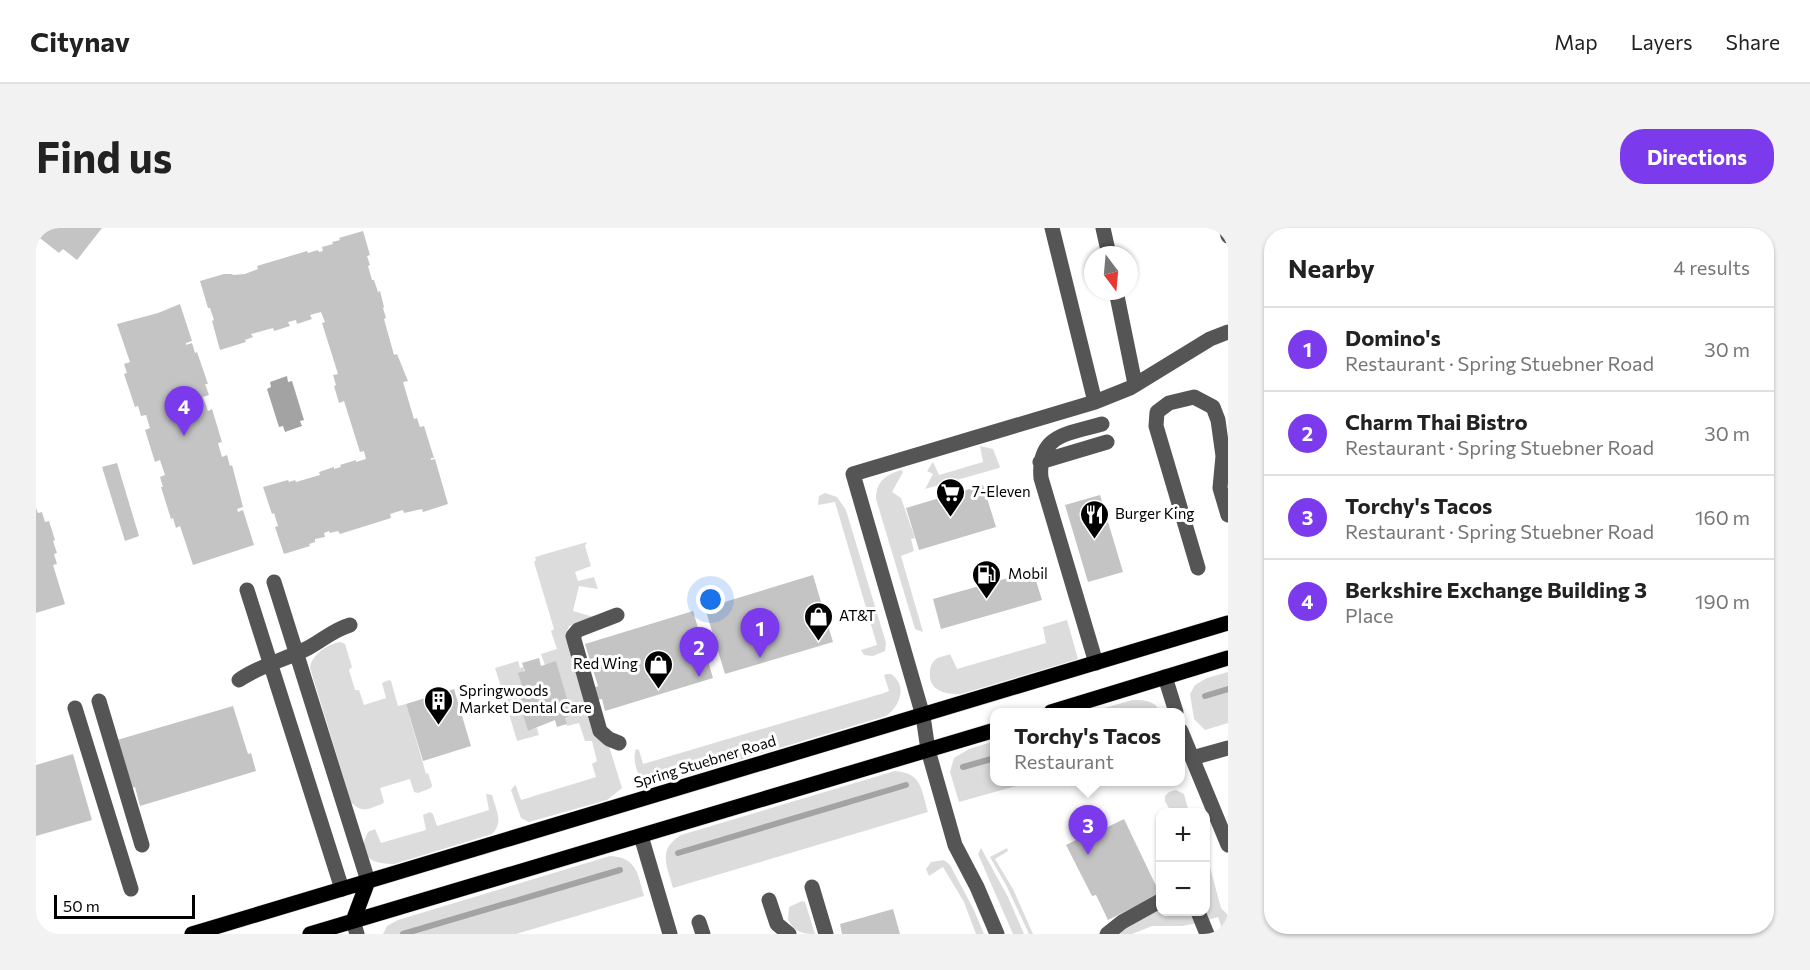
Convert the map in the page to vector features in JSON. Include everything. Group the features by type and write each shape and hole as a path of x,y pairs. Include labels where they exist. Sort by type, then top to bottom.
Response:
{"main road":[{"name":"Spring Stuebner Road","path":"192,934 1228,623"},
{"path":"1064,708 1228,658"},
{"path":"310,934 355,927 641,836 990,731"},
{"path":"355,927 368,881"},
{"path":"342,889 355,927"}],"lane":[{"path":"1052,228 1095,402"},
{"path":"1103,228 1107,246"},
{"path":"1226,228 1228,236"},
{"path":"1118,300 1136,384"},
{"path":"997,934 978,887 955,844 928,750 923,716 853,474 1095,402 1136,384 1209,339 1228,332"},
{"path":"1198,568 1156,426 1157,411 1169,403 1194,397 1213,407 1218,420 1223,456 1220,488 1228,515"},
{"path":"1096,663 1041,478 1040,462 1043,451 1060,437 1102,424"},
{"path":"1040,462 1107,442"},
{"path":"274,582 368,881"},
{"path":"247,590 342,889"},
{"path":"616,615 578,630 573,636 600,731 609,739 619,743"},
{"path":"239,680 253,670 310,647 334,630 350,626"},
{"path":"1165,677 1175,708"},
{"path":"99,701 142,846"},
{"path":"75,708 131,889"},
{"path":"1185,741 1228,845"},
{"path":"1192,758 1228,748"},
{"path":"641,836 670,934"},
{"path":"812,887 826,934"},
{"path":"769,900 781,931"},
{"path":"1107,934 1122,922 1156,905"},
{"path":"1200,916 1207,934"}],"shaded area":[{"path":"287,376 288,382 292,381 304,420 300,421 302,426 285,432 283,426 279,427 267,389 271,387 270,382"},
{"path":"980,446 993,449 999,468 925,489 933,474 927,471 933,462 939,475 983,462"},
{"path":"901,470 903,472 892,492 901,498 915,538 911,539 914,551 901,556 923,632 915,629 876,499 876,493 882,480"},
{"path":"825,493 837,497 846,510 886,643 885,651 873,656 864,655 861,650 877,645 835,502 818,505 819,496"},
{"path":"587,542 585,546 591,566 575,572 578,581 594,577 598,589 579,586 573,611 597,618 569,626 566,634 596,732 609,746 622,788 607,800 529,822 521,818 511,790 515,785 521,800 596,777 592,764 597,761 592,741 585,741 579,723 567,726 565,718 572,715 556,662 545,665 541,654 557,649 551,631 554,629 534,562 535,557"},
{"path":"1067,620 1078,659 961,694 939,691 932,684 930,668 938,658 950,654 957,669 1046,643 1043,627"},
{"path":"341,642 345,644 352,667 349,670 355,690 359,690 364,705 386,698 382,683 389,680 398,706 406,704 426,774 428,773 432,785 431,788 418,793 414,792 410,779 380,788 384,802 382,804 362,809 351,802 310,668 321,650"},
{"path":"518,661 520,668 524,667 523,689 504,696 495,668"},
{"path":"1228,672 1228,723 1205,730 1194,719 1190,694 1195,685 1207,678"},
{"path":"891,674 896,679 901,690 895,707 886,716 656,785 645,784 638,772 635,762 636,749 639,750 643,764 884,693 889,691 884,675"},
{"path":"518,696 528,730 537,728 539,735 517,741 505,700"},
{"path":"1132,700 1152,703 1158,708 1105,708"},
{"path":"990,743 990,786 1016,786 959,802 950,772 954,758 969,749"},
{"path":"895,771 904,772 915,779 922,789 928,812 673,888 666,852 681,835"},
{"path":"1176,790 1184,794 1188,808 1169,808 1165,796"},
{"path":"486,794 492,795 498,816 498,825 492,834 394,864 373,860 365,853 364,840 368,832 375,829 381,843 426,830 423,815 430,812 437,826 489,810"},
{"path":"981,848 1008,897 1024,934 1013,934 978,854"},
{"path":"1007,848 1008,851 995,859 1013,889 1033,934 1029,934 990,857"},
{"path":"610,856 619,857 631,864 638,874 644,896 516,934 383,934 387,926 398,920"},
{"path":"944,860 950,865 984,934 976,934 964,902 943,867 929,876 926,869 931,862"},
{"path":"1210,867 1221,908 1228,915 1228,927 1222,929 1218,917 1208,920 1207,916 1210,916"},
{"path":"802,901 805,902 815,934 799,932 788,920 789,907"},
{"path":"1156,909 1156,916 1194,916 1198,923 1182,926 1152,926 1132,934 1115,934"}],"building":[{"path":"38,228 102,228 77,260 63,249 59,253 36,235 40,230"},
{"path":"363,231 370,255 367,256 370,265 368,266 372,280 378,292 380,291 386,318 384,319 394,355 397,354 408,381 403,382 414,419 417,418 420,427 424,426 434,458 431,460 435,459 448,504 423,512 422,509 404,513 403,510 390,514 391,518 340,534 338,531 330,533 329,531 324,533 325,537 315,539 315,542 309,544 310,546 284,554 275,527 278,526 274,513 272,514 263,487 288,480 296,482 320,475 319,472 334,467 334,469 341,467 340,465 366,459 364,451 360,452 344,401 339,403 333,375 338,374 322,323 325,322 321,312 310,315 312,319 297,324 296,320 288,322 290,326 274,331 273,328 251,334 253,337 245,340 246,342 220,350 212,321 214,320 200,281 224,274 245,274 258,269 257,266 307,251 308,253 323,251 322,247 333,244 332,242 340,240 339,238"},
{"path":"180,304 192,341 186,345 192,343 208,384 205,384 209,395 203,397 208,411 212,409 222,442 218,443 222,457 227,455 230,466 232,465 243,507 237,509 238,512 243,510 254,545 193,565 180,526 176,528 173,518 171,519 161,487 163,487 160,477 165,475 160,460 155,462 145,430 150,428 146,415 141,416 138,406 135,407 124,374 127,373 124,364 130,362 117,324 158,313"},
{"path":"117,463 139,536 125,541 102,467"},
{"name":"7-Eleven","path":"983,485 996,527 919,550 906,508"},
{"name":"Burger King","path":"1100,495 1123,572 1088,582 1065,505"},
{"path":"36,508 38,513 42,512 45,522 49,521 55,540 53,541 57,553 54,554 57,564 53,565 65,604 36,613"},
{"name":"Mobil","path":"1033,571 1042,600 941,629 933,599"},
{"path":"813,575 833,642 725,674 705,608"},
{"path":"693,611 713,678 605,711 602,699 597,700 593,688 598,686 585,644"},
{"path":"539,658 541,666 556,661 572,715 565,718 567,724 557,727 555,720 528,731 516,692 523,689 518,673 525,671 522,663"},
{"name":"Springwoods Market Dental Care","path":"454,689 471,746 423,761 406,704"},
{"path":"233,706 248,754 251,753 256,771 140,806 117,740"},
{"path":"73,754 92,820 36,836 36,765"},
{"path":"1124,819 1156,886 1156,896 1108,920 1096,895 1092,896 1066,845 1090,833 1091,835"},
{"path":"893,909 900,934 842,934 840,924"}],"waterway":[{"path":"1205,696 1228,689"},
{"path":"963,767 990,759"},
{"path":"678,853 906,785"},
{"path":"403,934 620,870"}],"place":[{"name":"Berkshire Exchange Building 3","path":"184,436"},
{"name":"7-Eleven","path":"951,518"},
{"name":"Burger King","path":"1094,540"},
{"name":"Mobil","path":"987,600"},
{"name":"AT&T","path":"818,642"},
{"name":"Domino's","path":"760,658"},
{"name":"Charm Thai Bistro","path":"699,677"},
{"name":"Red Wing","path":"659,690"},
{"name":"Springwoods Market Dental Care","path":"438,726"},
{"name":"Torchy's Tacos","path":"1088,855"}]}
